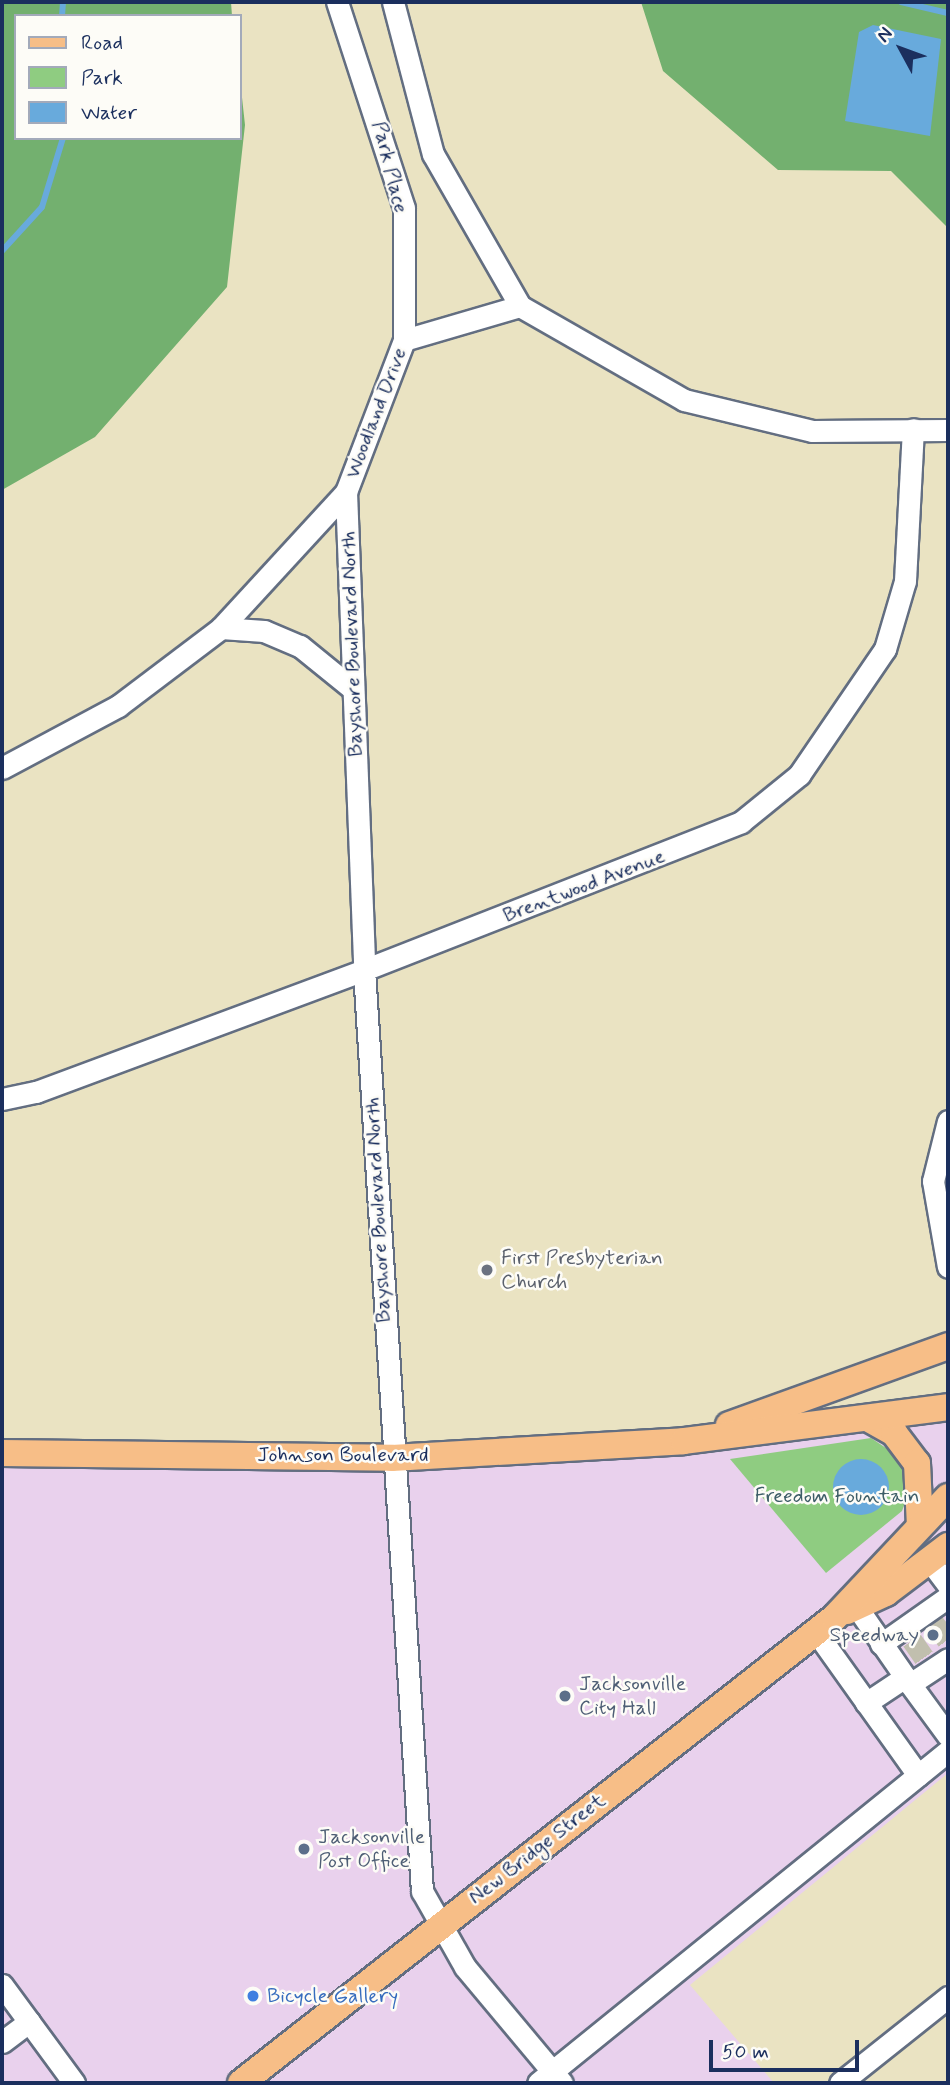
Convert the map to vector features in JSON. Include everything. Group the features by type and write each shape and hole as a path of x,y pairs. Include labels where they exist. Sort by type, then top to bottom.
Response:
{"main road":[{"name":"Johnson Boulevard","path":"684,1441 948,1346"},
{"name":"Johnson Boulevard","path":"2,1453 392,1458 684,1441 948,1407"},
{"path":"869,1419 894,1433 917,1464 920,1527"},
{"name":"New Bridge Street","path":"241,2083 439,1923 836,1618 948,1497"},
{"name":"New Bridge Street","path":"836,1618 886,1593 939,1553"}],"street":[{"name":"Park Place","path":"337,2 404,208 404,340"},
{"path":"393,2 433,154 520,306 684,400 812,430 948,430"},
{"name":"Woodland Drive","path":"2,768 118,706 221,628 346,492 404,340 520,306"},
{"name":"Brentwood Avenue","path":"2,1098 36,1092 364,970 741,822 799,775 885,649 905,581 913,429"},
{"name":"Bayshore Boulevard North","path":"346,492 364,970 392,1458 422,1891 465,1967 551,2079"},
{"path":"221,628 264,631 300,646 354,689"},
{"path":"948,1121 933,1181 948,1267"},
{"path":"939,1553 948,1584"},
{"path":"881,1644 907,1634 931,1618 948,1597"},
{"path":"836,1618 881,1644 948,1736"},
{"path":"836,1618 866,1703 918,1775"},
{"path":"866,1703 935,1663"},
{"path":"551,2079 948,1751"},
{"path":"2,1985 74,2083"},
{"path":"840,2083 948,1997"},
{"path":"2,2042 29,2022"}],"shaded area":[{"path":"948,1407 948,1773 690,1985 774,2083 2,2083 2,1453 392,1458"}],"green space":[{"path":"2,2 231,2 232,14 14,14 14,140 242,140 242,97 245,125 227,287 95,437 2,490"},
{"path":"641,2 948,2 948,228 891,171 778,170 663,71"},
{"name":"Freedom Fountain","path":"871,1438 901,1458 908,1495 902,1511 826,1573 730,1459"}],"water":[{"path":"873,25 941,39 930,136 845,121 859,32"},
{"path":"856,1459 866,1459 881,1467 887,1476 887,1498 881,1507 866,1515 856,1515 838,1503 833,1492 833,1482 845,1464"}],"waterway":[{"path":"62,14 63,2"},
{"path":"901,2 948,13"},
{"path":"2,251 42,207 62,140"}],"tunnel":[{"path":"934,1623 948,1641"},
{"path":"912,1640 926,1660"}],"place":[{"name":"First Presbyterian Church","path":"487,1270"},
{"name":"Speedway","path":"933,1635"},
{"name":"Jacksonville City Hall","path":"565,1696"},
{"name":"Jacksonville Post Office","path":"304,1849"},
{"name":"Bicycle Gallery","path":"253,1996"}]}
